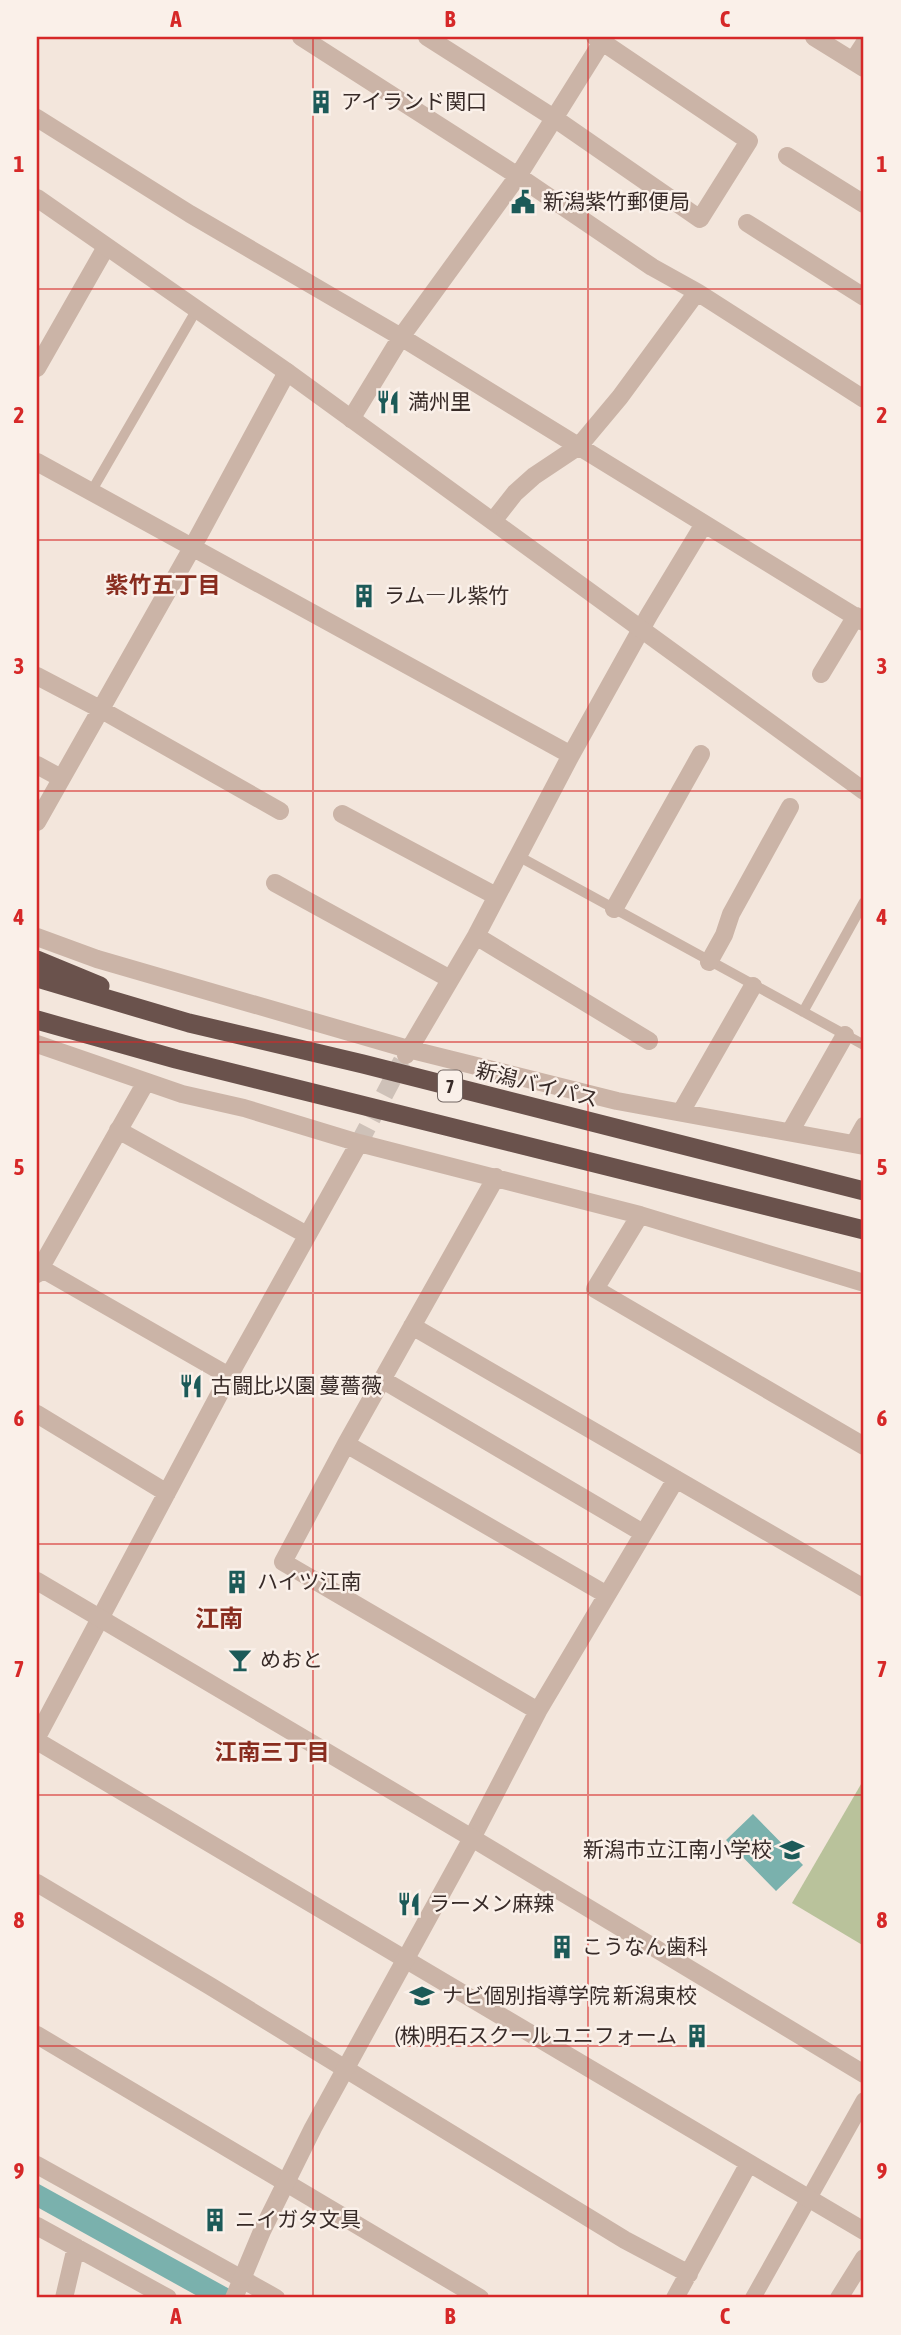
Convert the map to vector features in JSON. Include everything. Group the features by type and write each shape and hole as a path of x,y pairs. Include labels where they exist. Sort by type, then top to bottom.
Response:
{"highway":[{"name":"7","path":"37,960 189,1023"},
{"name":"新潟バイパス","path":"37,978 189,1023 363,1064 864,1191"},
{"name":"7","path":"37,1020 176,1059 864,1230"}],"street":[{"path":"301,37 517,176 652,267 697,292 864,399"},
{"path":"351,419 401,337 517,176 554,118 601,38 749,141 701,219 554,118 427,37"},
{"path":"814,37 859,65 864,44"},
{"path":"37,118 190,214 401,337 860,619 821,674"},
{"path":"786,156 864,204"},
{"path":"37,198 287,372 864,791"},
{"path":"747,223 864,297"},
{"path":"37,368 106,247"},
{"path":"493,520 515,493 579,446 620,397 697,292"},
{"path":"37,822 192,548 287,372"},
{"path":"37,462 571,755"},
{"path":"407,1052 476,936 571,755 649,615 704,524"},
{"path":"37,676 280,811"},
{"path":"614,909 701,754"},
{"path":"37,765 61,778"},
{"path":"709,962 731,914 790,807"},
{"path":"342,814 496,896"},
{"path":"275,883 450,979"},
{"path":"476,936 649,1041"},
{"path":"37,937 109,962 407,1052 617,1101 859,1145 864,1126"},
{"path":"681,1112 753,986"},
{"path":"790,1132 845,1035"},
{"path":"37,1044 182,1094 244,1108 359,1143 640,1215 864,1283"},
{"path":"146,1082 38,1269 229,1376"},
{"path":"118,1130 307,1235"},
{"path":"359,1143 229,1376 37,1739 864,2231"},
{"path":"496,1177 283,1562 538,1711"},
{"path":"640,1215 595,1289 864,1446"},
{"path":"412,1326 864,1588"},
{"path":"383,1380 643,1533"},
{"path":"37,1414 167,1493"},
{"path":"346,1444 607,1595"},
{"path":"238,2289 286,2181 538,1711 676,1479"},
{"path":"37,1581 864,2074"},
{"path":"37,1883 625,2240 689,2274"},
{"path":"37,2035 481,2298"},
{"path":"753,2298 864,2100"},
{"path":"675,2298 749,2163"},
{"path":"37,2165 238,2289 276,2298"},
{"path":"37,2226 168,2298"},
{"path":"64,2298 76,2247"},
{"path":"839,2298 864,2258"}],"lane":[{"path":"91,492 197,309"},
{"path":"518,856 864,1045"},
{"path":"803,1012 864,902"}],"green space":[{"path":"864,1779 864,1946 792,1903"}],"water":[{"path":"753,1814 803,1865 776,1891 726,1840"},
{"path":"37,2183 246,2298 201,2298 37,2207"}],"tunnel":[{"path":"359,1143 402,1061"}],"place":[{"name":"アイランド関口","path":"321,102"},
{"name":"新潟紫竹郵便局","path":"523,202"},
{"name":"満州里","path":"388,402"},
{"name":"ラム―ル紫竹","path":"364,596"},
{"name":"古闘比以園 蔓薔薇","path":"191,1386"},
{"name":"ハイツ江南","path":"237,1582"},
{"name":"めおと","path":"240,1660"},
{"name":"新潟市立江南小学校","path":"792,1850"},
{"name":"ラーメン麻辣","path":"409,1904"},
{"name":"こうなん歯科","path":"562,1947"},
{"name":"ナビ個別指導学院 新潟東校","path":"422,1996"},
{"name":"(株)明石スクールユニフォーム","path":"697,2036"},
{"name":"ニイガタ文具","path":"215,2220"}],"district":[{"name":"紫竹五丁目","path":"163,585"},
{"name":"江南","path":"219,1619"},
{"name":"江南三丁目","path":"272,1752"}]}
